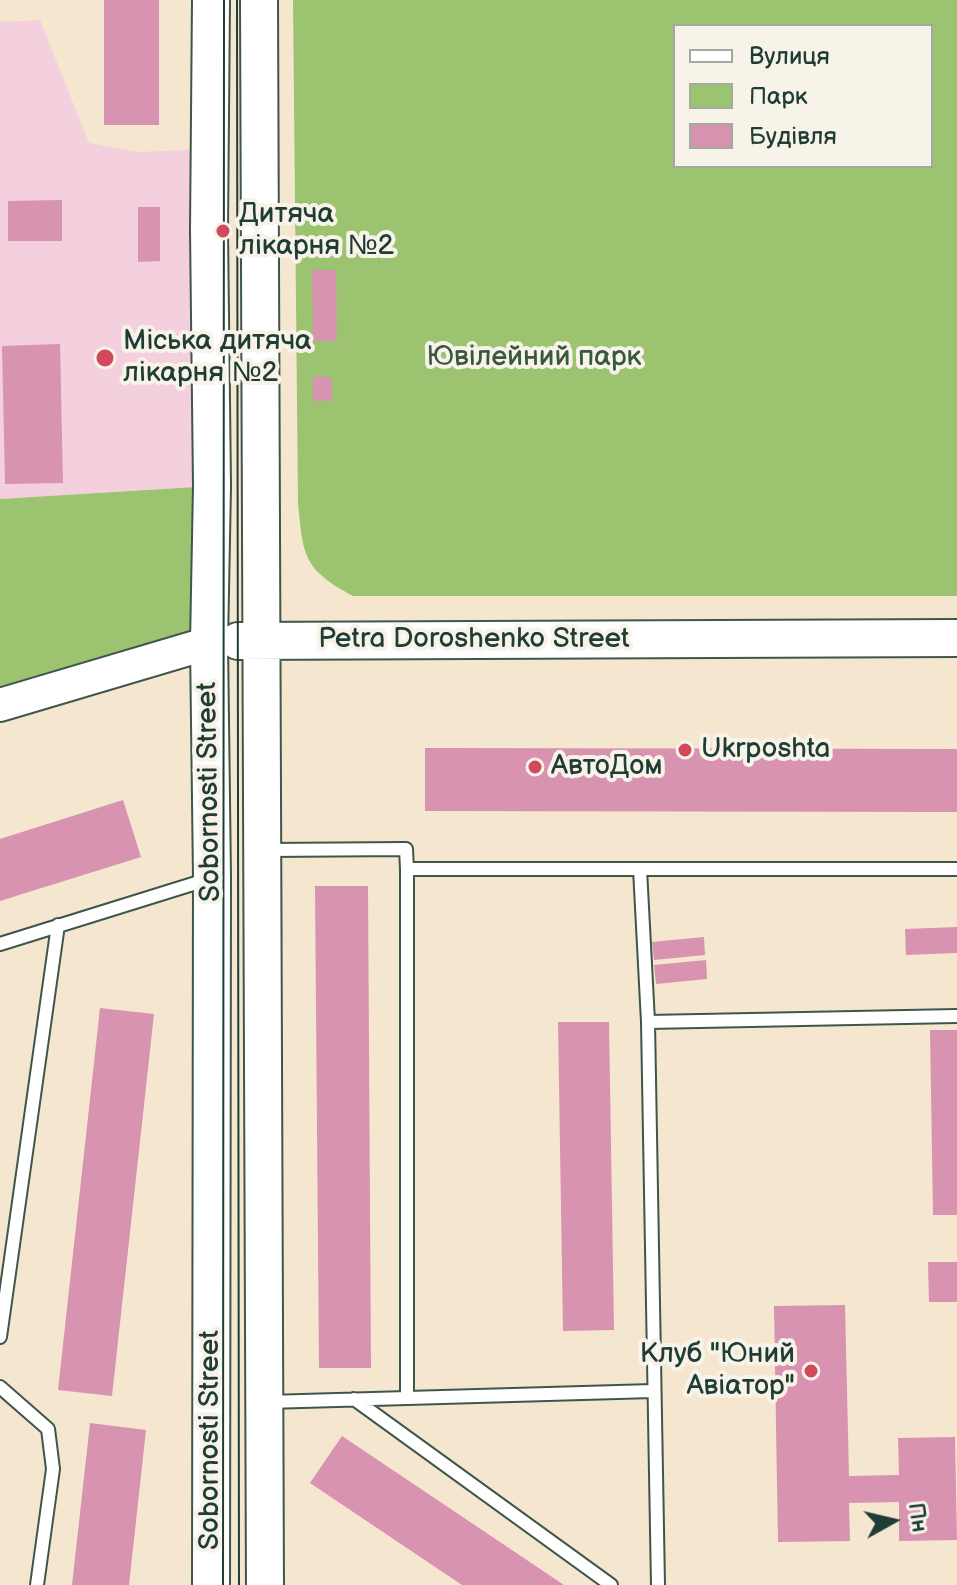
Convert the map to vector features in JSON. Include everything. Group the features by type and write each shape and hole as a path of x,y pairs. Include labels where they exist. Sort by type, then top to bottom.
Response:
{"main road":[{"name":"Sobornosti Street","path":"211,0 211,1585"},
{"name":"Sobornosti Street","path":"259,0 265,1585"},
{"name":"Petra Doroshenko Street","path":"209,643 957,638"}],"street":[{"name":"Petra Doroshenko Street","path":"0,705 209,643"}],"lane":[{"path":"262,850 406,849 407,1398"},
{"path":"407,869 957,869"},
{"path":"640,869 648,1022 658,1585"},
{"path":"0,944 212,878"},
{"path":"0,1337 58,925"},
{"path":"648,1022 957,1016"},
{"path":"0,1387 48,1429 53,1469 37,1585"},
{"path":"264,1402 653,1391"},
{"path":"354,1399 611,1585"}],"shaded area":[{"name":"Міська дитяча лікарня №2","path":"40,20 89,143 138,152 210,149 212,486 0,499 0,22"}],"green space":[{"name":"Ювілейний парк","path":"293,0 957,0 957,596 353,596 315,569 304,548 298,502"},
{"path":"212,486 209,643 0,705 0,499"}],"building":[{"path":"104,0 159,0 159,125 104,125"},
{"path":"62,200 62,241 8,241 8,201"},
{"path":"138,207 160,207 160,261 138,262"},
{"path":"312,270 336,270 337,341 313,341"},
{"path":"60,344 63,483 5,484 2,346"},
{"path":"313,377 331,377 332,401 313,401"},
{"path":"425,748 957,749 957,812 425,811"},
{"path":"123,800 141,857 0,901 0,839"},
{"path":"315,886 368,886 371,1368 319,1368"},
{"path":"957,927 957,953 906,955 905,929"},
{"path":"704,937 705,955 654,960 652,942"},
{"path":"706,960 707,979 656,984 654,965"},
{"path":"100,1008 154,1014 112,1396 58,1390"},
{"path":"558,1022 609,1022 614,1330 563,1331"},
{"path":"930,1030 957,1030 957,1215 933,1215"},
{"path":"928,1262 957,1262 957,1302 929,1302"},
{"name":"Клуб \"Юний Авіатор\"","path":"845,1305 849,1476 899,1475 898,1438 955,1437 957,1540 899,1541 899,1502 849,1503 850,1541 778,1542 774,1306"},
{"path":"90,1423 146,1430 129,1585 72,1585"},
{"path":"342,1436 564,1585 462,1585 310,1483"}],"tram line":[{"path":"223,1585 224,0"},
{"path":"237,0 239,1585"}],"place":[{"name":"Дитяча лікарня №2","path":"223,231"},
{"name":"Міська дитяча лікарня №2","path":"105,358"},
{"name":"Ukrposhta","path":"685,750"},
{"name":"АвтоДом","path":"535,767"},
{"name":"Клуб \"Юний Авіатор\"","path":"811,1371"}]}
